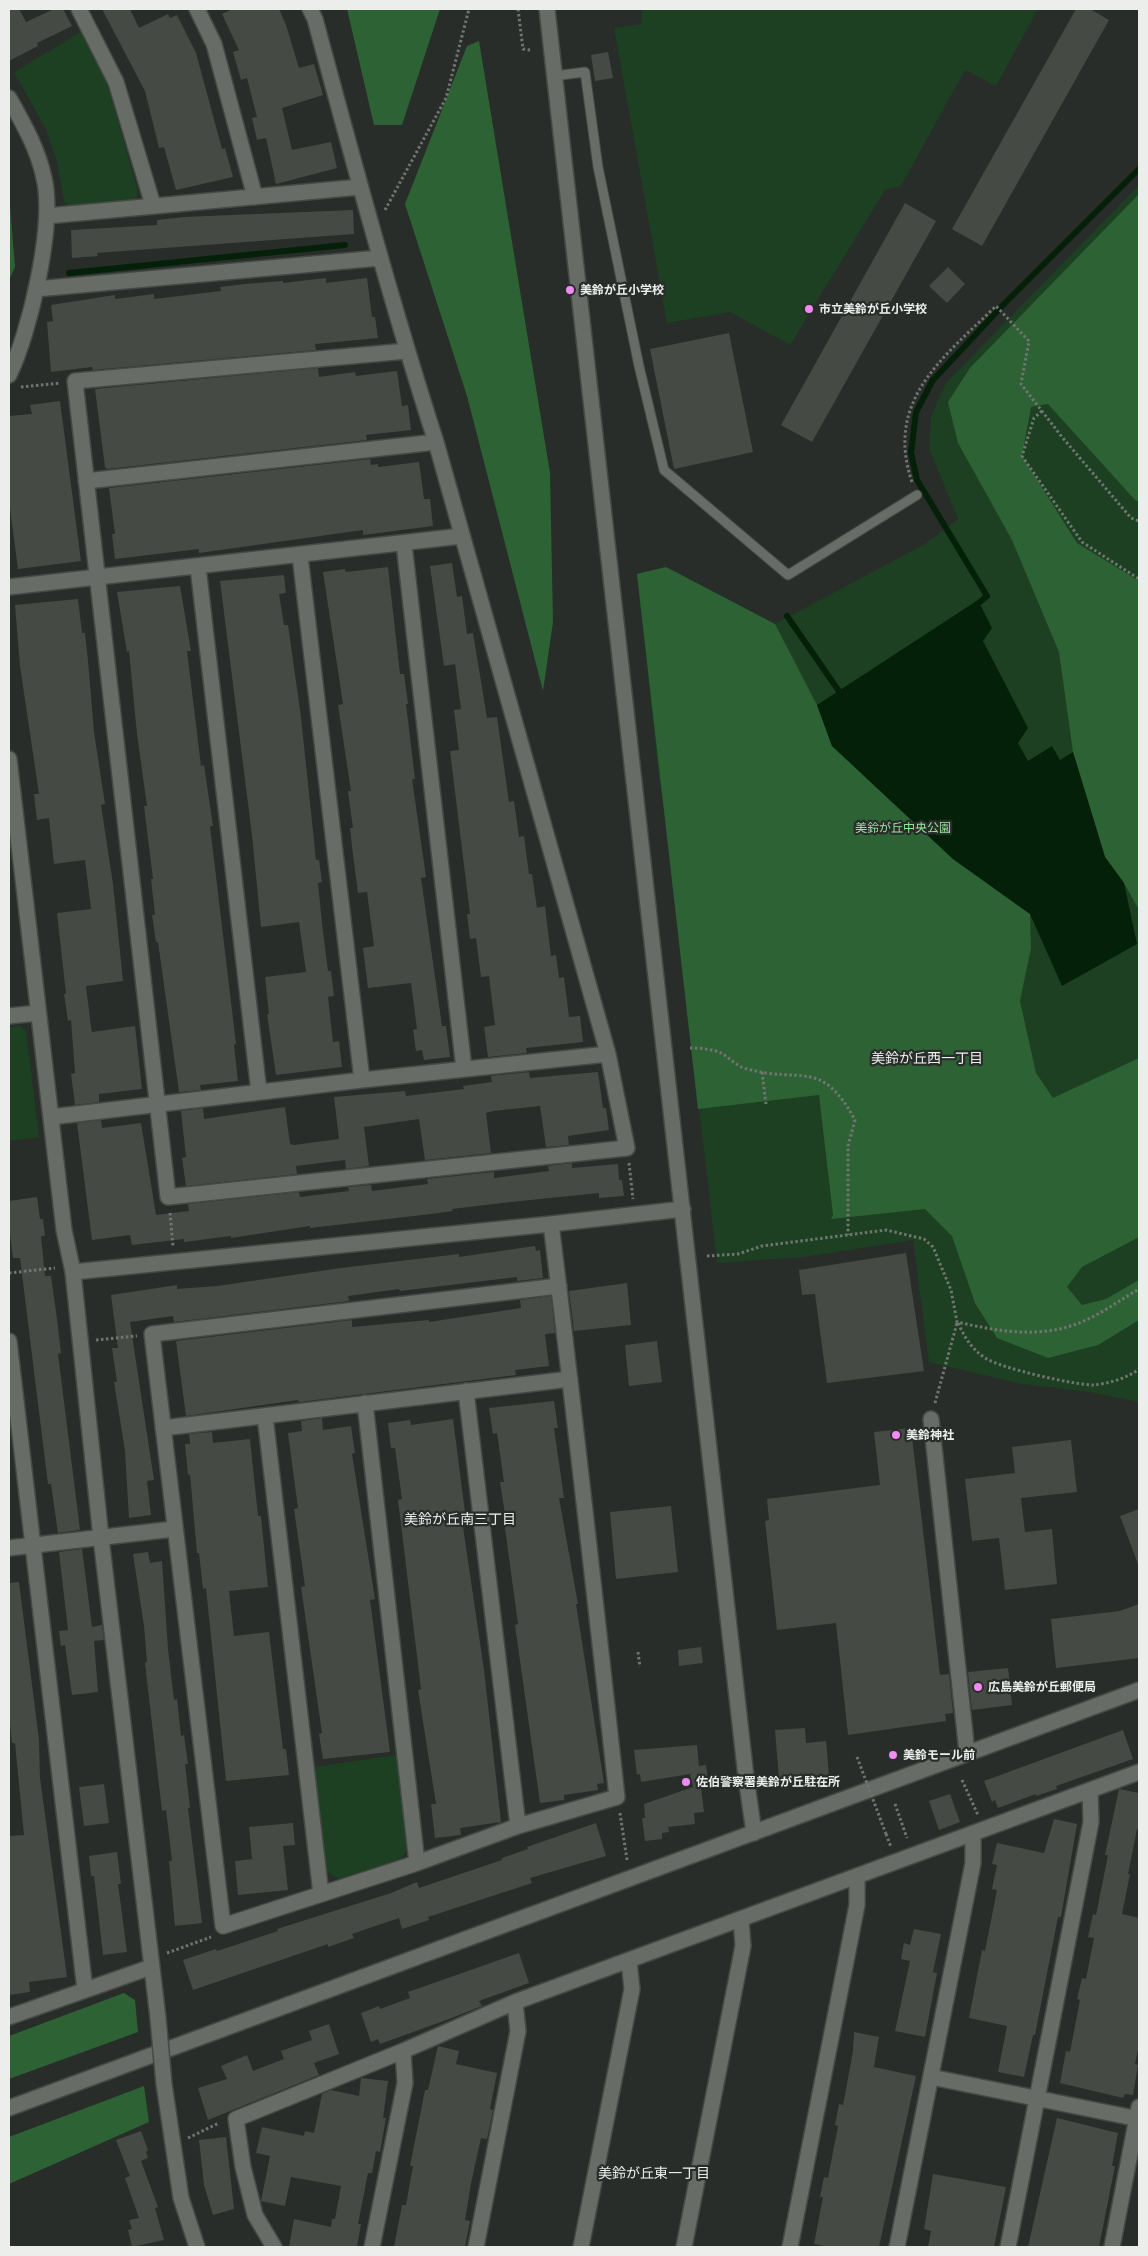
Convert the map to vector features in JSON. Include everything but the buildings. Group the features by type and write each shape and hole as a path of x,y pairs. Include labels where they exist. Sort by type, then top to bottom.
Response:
{"street":[{"path":"79,9 116,82 153,205"},
{"path":"197,9 214,44 255,197"},
{"path":"310,9 315,19 407,352 436,442 608,1054 627,1148 168,1197 75,382 407,352"},
{"path":"547,9 754,1833"},
{"path":"9,98 28,131 44,178 47,216 36,289 11,381"},
{"path":"47,216 360,187"},
{"path":"36,289 380,258"},
{"path":"86,481 436,442"},
{"path":"9,587 300,556 462,536"},
{"path":"404,544 464,1069"},
{"path":"300,556 362,1080"},
{"path":"198,567 259,1092"},
{"path":"9,759 64,1230 73,1272 101,1538 158,2018 164,2084 181,2198 197,2247"},
{"path":"9,1016 38,1012"},
{"path":"51,1117 362,1080 608,1054"},
{"path":"73,1272 683,1209"},
{"path":"551,1224 559,1286 570,1379 617,1797 518,1826 417,1863 223,1926 152,1334 559,1286"},
{"path":"9,1341 85,1990"},
{"path":"163,1428 570,1379"},
{"path":"466,1391 518,1826"},
{"path":"365,1403 417,1863"},
{"path":"265,1416 321,1894"},
{"path":"931,1419 967,1752"},
{"path":"9,1548 174,1529"},
{"path":"9,2108 754,1833 967,1752 1139,1690"},
{"path":"274,2247 255,2216 243,2167 236,2119 403,2051 515,2002 1139,1772"},
{"path":"1008,2247 1090,1822 1090,1790"},
{"path":"897,2247 973,1864 973,1834"},
{"path":"790,2247 857,1905 857,1876"},
{"path":"684,2247 743,1946 741,1919"},
{"path":"581,2247 632,1989 629,1961"},
{"path":"9,2017 151,1967"},
{"path":"476,2247 518,2031 515,2002"},
{"path":"372,2247 405,2083 403,2051"},
{"path":"931,2077 1037,2099 1138,2115 1112,2247"}],"lane":[{"path":"554,76 585,72 598,167 639,366 664,470 788,575 917,495"}],"path":[{"path":"371,225 382,215 446,98 469,9"},
{"path":"518,9 523,49 530,50"},
{"path":"917,495 905,452 905,430 908,412 915,395 938,363 996,306 1030,341 1021,384 1042,412 1132,518 1139,521"},
{"path":"11,381 75,382"},
{"path":"1042,412 1034,418 1022,456 1082,542 1139,579"},
{"path":"690,1048 719,1052 739,1066 762,1072 805,1076 828,1083 843,1099 855,1120 848,1146 848,1234"},
{"path":"762,1072 766,1104"},
{"path":"627,1148 633,1201"},
{"path":"168,1197 173,1249"},
{"path":"707,1256 738,1254 762,1246 886,1230 924,1239 933,1247 951,1290 958,1322 968,1343 987,1359 1025,1371 1076,1383 1094,1385 1134,1373 1139,1369"},
{"path":"9,1273 56,1268"},
{"path":"958,1322 1003,1332 1052,1329 1078,1323 1139,1289"},
{"path":"931,1419 943,1368 958,1322"},
{"path":"95,1340 152,1334"},
{"path":"638,1652 640,1667"},
{"path":"857,1757 886,1834"},
{"path":"962,1780 980,1820"},
{"path":"617,1797 627,1860"},
{"path":"895,1804 906,1833"},
{"path":"164,1954 212,1937 223,1926"},
{"path":"187,2138 221,2122 236,2119"}],"green space":[{"path":"347,9 440,9 402,125 374,125"},
{"path":"642,9 1038,9 996,86 965,70 901,186 885,190 790,345 730,312 667,323 614,28 641,24"},
{"path":"81,32 107,83 138,191 135,200 71,210 64,201 57,161 46,129 14,72"},
{"path":"479,41 550,473 553,622 543,691 467,396 405,204 467,46"},
{"name":"美鈴が丘中央公園","path":"1139,185 1139,1402 1090,1392 1022,1384 929,1362 913,1240 804,1257 717,1263 667,830 659,778 637,574 666,567 775,624 925,544 958,519 929,448 931,416 946,383"},
{"path":"9,193 15,267 9,280"},
{"path":"1139,194 1139,501 1136,501 1048,404 1031,407 1022,456 1077,543 1139,581 1139,910 1124,883 1105,857 1073,752 1059,652 1012,540 958,443 948,402 970,368"},
{"path":"666,567 775,624 817,705 832,746 953,859 1030,914 1031,948 1020,1001 1036,1073 1053,1098 1139,1058 1139,1237 1082,1267 1067,1287 1082,1305 1106,1299 1139,1280 1139,1320 1098,1345 1048,1358 997,1338 975,1303 952,1236 925,1209 831,1219 833,1215 819,1095 698,1109 637,574"},
{"path":"20,1026 26,1031 39,1137 9,1141 9,1027"},
{"path":"397,1755 408,1847 401,1859 338,1879 325,1870 314,1767"},
{"path":"124,1993 135,2000 138,2032 9,2079 9,2036"},
{"path":"144,2086 149,2122 9,2184 9,2137"}],"shaded area":[{"path":"978,600 992,628 983,641 1028,728 1018,743 1028,761 1052,746 1060,760 1073,752 1105,857 1124,883 1137,944 1062,986 1030,914 953,859 832,746 817,705"}],"waterway":[{"path":"974,607 987,596 917,480 911,453 916,412 933,380 1005,303 1139,169"},
{"path":"69,273 345,245"},
{"path":"787,616 843,697"}],"place":[{"name":"美鈴が丘小学校","path":"570,290"},
{"name":"市立美鈴が丘小学校","path":"809,309"},
{"name":"美鈴神社","path":"896,1435"},
{"name":"広島美鈴が丘郵便局","path":"978,1687"},
{"name":"美鈴モール前","path":"893,1755"},
{"name":"佐伯警察署美鈴が丘駐在所","path":"686,1782"}],"district":[{"name":"美鈴が丘西一丁目","path":"927,1058"},
{"name":"美鈴が丘南三丁目","path":"460,1519"},
{"name":"美鈴が丘東一丁目","path":"654,2173"}]}
